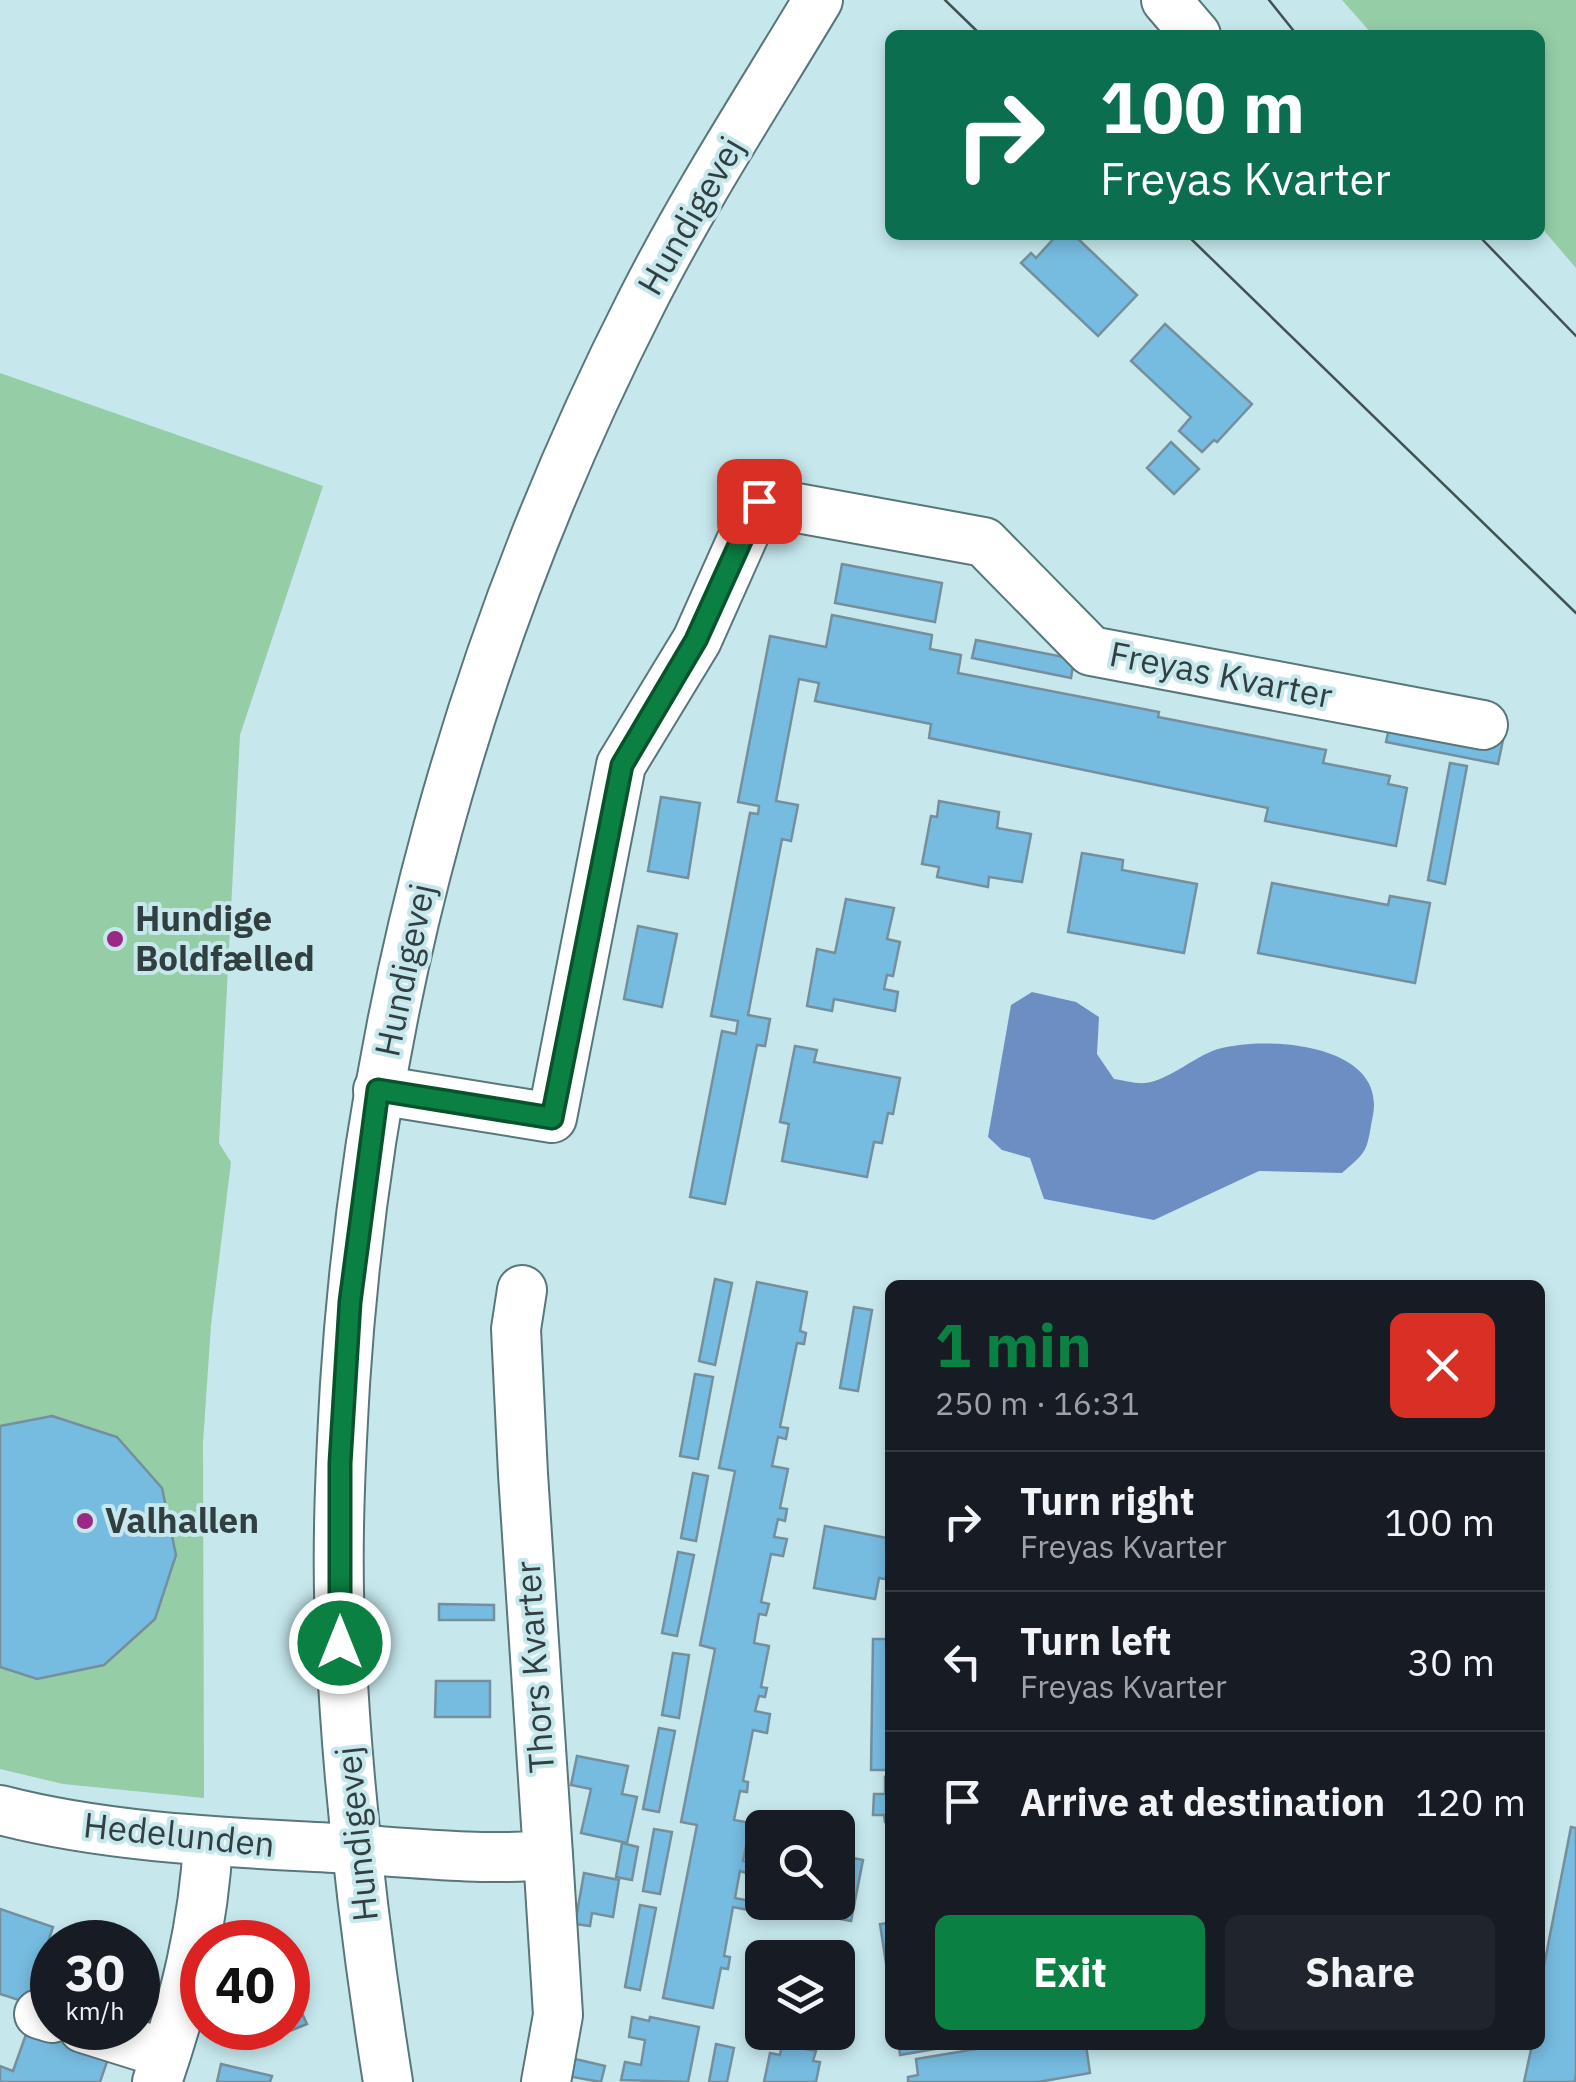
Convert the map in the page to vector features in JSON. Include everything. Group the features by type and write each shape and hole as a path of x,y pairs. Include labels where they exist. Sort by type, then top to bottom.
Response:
{"street":[{"name":"Hundigevej","path":"388,2082 358,1850 340,1643 340,1463 354,1266 378,1090 402,973 440,818 504,618 552,496 673,242 818,0"},
{"path":"1166,0 1192,30"},
{"name":"Freyas Kvarter","path":"378,1090 552,1118 622,765 696,640 759,501 984,542 1091,650 1483,725"},
{"name":"Thors Kvarter","path":"522,1290 516,1329 520,1420 558,2015 546,2082"},
{"name":"Hedelunden","path":"0,1810 68,1824 208,1841 358,1850"},
{"path":"122,2050 161,2068 200,1926 208,1841"},
{"path":"358,1850 548,1855"}],"green space":[{"path":"1342,0 1576,0 1576,268 1545,232 1545,30 1369,30"},
{"name":"Hundige Boldfælled","path":"0,373 323,486 240,735 219,1143 231,1162 211,1325 203,1443 204,1798 63,1784 0,1769"}],"water":[{"path":"1032,992 1076,1002 1099,1017 1097,1054 1114,1079 1155,1081 1212,1051 1243,1045 1294,1045 1343,1059 1362,1073 1372,1091 1373,1115 1365,1148 1342,1173 1259,1171 1154,1220 1044,1199 1030,1158 1002,1150 988,1137 1011,1005"}],"building":[{"path":"1052,240 1079,240 1137,295 1098,336 1021,263 1031,253 1036,258"},
{"path":"1165,324 1252,404 1217,442 1214,440 1202,452 1179,431 1191,417 1131,361"},
{"path":"1171,442 1199,469 1174,494 1147,468"},
{"path":"842,564 942,583 935,622 835,603"},
{"path":"832,615 932,635 930,649 961,655 958,673 1326,750 1323,763 1390,776 1388,784 1407,788 1396,846 1265,821 1268,808 929,738 931,724 815,701 819,683 799,679 776,801 798,805 791,841 782,839 748,1015 770,1019 765,1046 757,1045 725,1204 690,1197 722,1031 736,1034 738,1021 711,1016 750,813 758,814 759,806 738,802 770,636 826,647"},
{"path":"976,640 1074,659 1071,678 972,658"},
{"path":"1391,719 1503,740 1498,764 1386,742"},
{"path":"1450,763 1467,766 1445,884 1428,880"},
{"path":"661,797 700,803 688,878 648,871"},
{"path":"939,801 999,812 997,828 1031,834 1022,882 989,877 988,887 937,877 939,867 922,864 931,816 937,817"},
{"path":"1082,853 1123,860 1122,870 1197,884 1184,953 1068,932"},
{"path":"1272,883 1388,905 1390,896 1430,903 1415,983 1258,953"},
{"path":"846,899 894,908 887,939 900,942 893,976 887,975 884,989 898,992 895,1011 834,999 832,1011 807,1006 817,949 835,953"},
{"path":"638,926 677,934 662,1007 624,999"},
{"path":"795,1046 817,1050 814,1062 900,1078 893,1114 888,1113 882,1143 874,1142 867,1177 782,1161 789,1124 780,1122"},
{"path":"715,1279 732,1283 715,1365 699,1361"},
{"path":"757,1282 807,1292 800,1331 806,1333 804,1344 797,1343 780,1427 788,1428 786,1439 778,1437 772,1466 788,1469 780,1508 787,1509 785,1521 778,1519 774,1537 787,1539 783,1556 771,1554 761,1602 769,1604 766,1615 759,1614 754,1643 769,1646 761,1687 767,1688 765,1697 759,1696 755,1711 770,1714 767,1733 753,1730 743,1781 748,1782 747,1792 740,1791 734,1820 745,1822 745,1873 740,1871 735,1898 745,1900 745,1909 733,1907 724,1956 730,1957 728,1969 721,1968 713,2008 663,1998 697,1825 681,1822 715,1649 700,1645 735,1471 719,1468"},
{"path":"854,1307 872,1310 858,1391 840,1388"},
{"path":"695,1374 713,1377 698,1459 680,1456"},
{"name":"Valhallen","path":"52,1416 117,1437 162,1488 176,1555 155,1619 104,1665 37,1679 0,1667 0,1426"},
{"path":"693,1473 708,1476 696,1541 681,1538"},
{"path":"825,1526 885,1538 885,1579 879,1578 875,1599 814,1588"},
{"path":"678,1552 694,1555 677,1636 662,1633"},
{"path":"439,1604 494,1605 494,1620 439,1620"},
{"path":"873,1639 885,1639 885,1770 871,1770"},
{"path":"673,1653 689,1655 679,1718 662,1715"},
{"path":"436,1681 490,1681 490,1717 435,1717"},
{"path":"659,1728 675,1731 659,1812 643,1809"},
{"path":"577,1756 628,1766 622,1794 637,1797 627,1843 581,1833 591,1789 571,1785"},
{"path":"874,1794 885,1794 885,1822 884,1815 873,1815"},
{"path":"1571,1827 1576,1828 1575,2082 1524,2082 1531,2050 1545,2050 1545,1960"},
{"path":"654,1829 672,1832 660,1894 643,1891"},
{"path":"622,1843 638,1847 632,1880 616,1877"},
{"path":"855,1858 863,1860 855,1901"},
{"path":"584,1873 619,1880 613,1917 592,1913 590,1926 575,1924"},
{"path":"640,1905 656,1908 640,1990 625,1987"},
{"path":"0,1909 32,1920 28,2003 0,1994"},
{"path":"880,1924 885,1924 885,1956"},
{"path":"632,2017 699,2027 688,2082 621,2080 625,2062 641,2065 645,2040 629,2037"},
{"path":"30,2023 30,2050 111,2050 100,2082 0,2082 0,2066 13,2071"},
{"path":"716,2044 734,2048 727,2082 709,2082"},
{"path":"781,2050 816,2051 813,2061 820,2062 816,2082 764,2082 770,2053 780,2055"},
{"path":"900,2050 929,2050 900,2055"},
{"path":"970,2050 1087,2050 1090,2073 1038,2082 908,2082 908,2077 918,2075 916,2059"},
{"path":"571,2058 605,2066 601,2082 567,2076"},
{"path":"221,2064 272,2076 270,2082 217,2082"}],"tram line":[{"path":"945,0 976,30"},
{"path":"1269,0 1293,30"},
{"path":"1192,240 1576,613"},
{"path":"1483,240 1576,336"}],"place":[{"name":"Hundige Boldfælled","path":"115,939"},
{"name":"Valhallen","path":"85,1521"}],"route":[{"path":"340,1643 340,1463 350,1302 378,1090 552,1118 622,765 696,640 759,501"}]}
